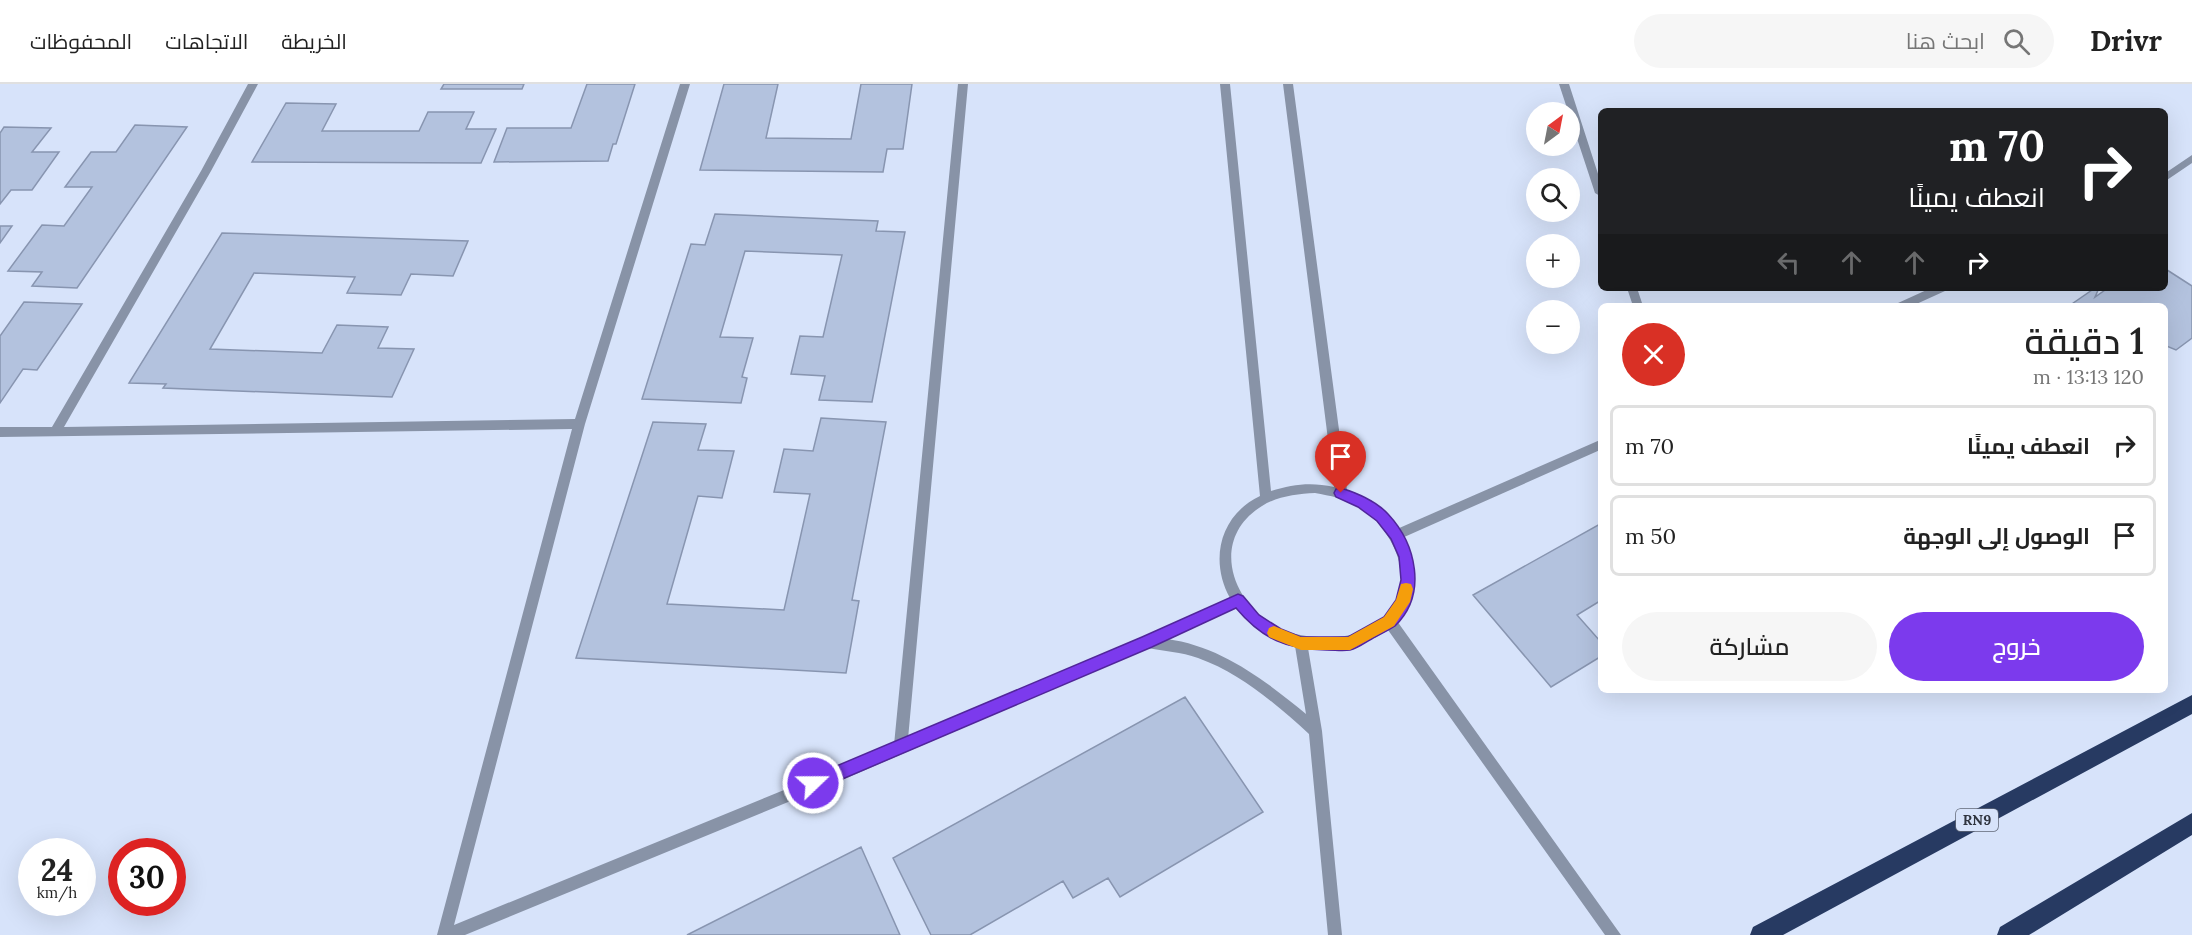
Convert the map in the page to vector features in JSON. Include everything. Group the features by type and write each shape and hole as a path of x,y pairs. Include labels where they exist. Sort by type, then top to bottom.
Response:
{"highway":[{"name":"RN9","path":"1761,935 2192,704"},
{"path":"2008,935 2192,823"}],"street":[{"path":"54,432 206,171 253,84"},
{"path":"445,935 579,424 685,84"},
{"path":"900,748 963,84"},
{"path":"1225,84 1266,496"},
{"path":"1288,84 1341,493"},
{"path":"1564,84 1598,188"},
{"path":"2168,176 2192,158"},
{"path":"1908,303 1934,291"},
{"path":"0,432 579,424"},
{"path":"1396,535 1598,446"},
{"path":"1315,488 1341,493 1373,510 1382,517 1396,535 1406,557 1408,580 1403,602 1389,621 1350,643 1301,643 1276,634 1254,619 1238,600 1227,576 1225,552 1232,530 1246,510 1266,496 1290,489 1315,488"},
{"path":"445,935 900,748 1147,642 1238,600"},
{"path":"1389,621 1614,935"},
{"path":"1147,642 1182,647 1216,660 1264,689 1315,731"},
{"path":"1301,643 1315,731 1335,935"}],"building":[{"path":"444,84 524,84 522,89 441,89"},
{"path":"587,84 635,84 616,144 613,144 608,161 494,162 507,128 571,128"},
{"path":"724,84 778,84 766,138 851,139 861,84 912,84 903,149 887,149 883,172 700,170"},
{"path":"286,103 336,104 322,131 419,131 428,112 474,112 466,129 496,129 481,163 252,162"},
{"path":"135,125 187,127 77,288 32,286 42,272 8,271 42,225 64,226 92,187 65,187 91,152 116,152"},
{"path":"4,127 51,128 32,152 59,152 32,190 11,190 0,204 0,133"},
{"path":"715,214 878,221 876,231 905,232 872,402 819,400 825,376 791,374 800,336 823,337 842,255 745,251 720,337 753,338 742,377 747,378 741,403 642,399 691,244 705,245"},
{"path":"0,226 12,226 0,243"},
{"path":"222,233 468,241 453,276 411,274 401,295 347,293 355,277 254,273 210,349 322,353 337,325 388,327 378,348 414,349 392,397 163,388 166,384 129,383"},
{"path":"2168,271 2192,286 2192,338 2176,350 2168,347 2168,303 2073,303 2091,291 2098,291 2095,297 2104,291 2168,291"},
{"path":"24,302 82,304 37,370 23,369 0,403 0,336"},
{"path":"821,418 886,422 852,600 859,601 846,673 576,658 653,422 706,424 698,450 734,451 722,498 698,496 667,604 784,610 810,494 774,492 784,449 813,451"},
{"path":"1598,525 1598,602 1577,615 1598,639 1598,658 1551,687 1473,595"},
{"path":"1185,697 1263,812 1120,897 1108,878 1073,898 1063,881 970,935 931,935 893,858"},
{"path":"861,847 900,935 687,935"}],"slow traffic":[{"path":"1274,633 1301,643 1350,643 1389,621 1403,602 1406,589"}],"route":[{"path":"813,783 1147,642 1238,600 1254,619 1276,634 1301,643 1350,643 1389,621 1403,602 1408,580 1406,557 1396,535 1382,517 1363,503 1341,493"}]}
